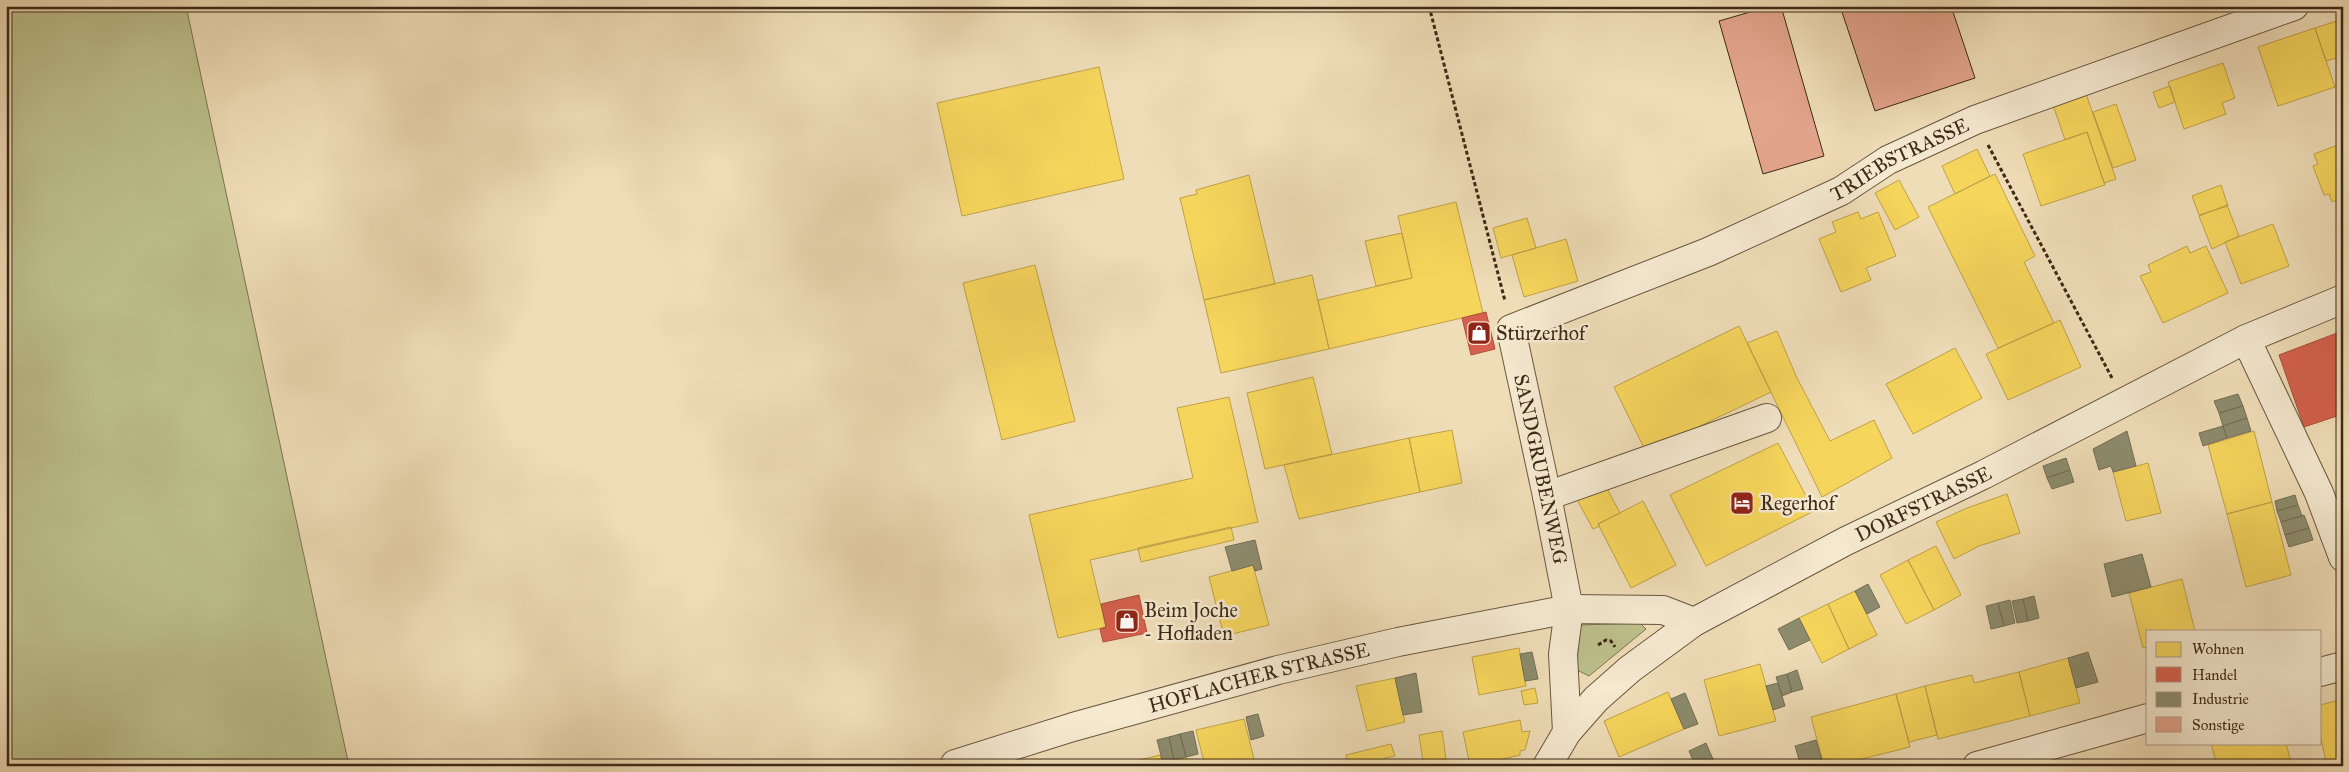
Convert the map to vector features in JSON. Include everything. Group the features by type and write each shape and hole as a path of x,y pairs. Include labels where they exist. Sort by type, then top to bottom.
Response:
{"street":[{"name":"TRIEBSTRASSE","path":"1511,329 1708,252 1841,190 1888,160 1975,120 2294,6"},
{"name":"DORFSTRASSE","path":"1547,766 1567,732 1596,699 1630,669 1694,622 1846,541 1983,475 2246,339 2343,299"},
{"name":"SANDGRUBENWEG","path":"1511,329 1569,609"},
{"path":"2246,339 2318,493 2343,557"},
{"path":"1547,496 1767,418"},
{"path":"1567,732 1563,654 1569,609"},
{"name":"HOFLACHER STRASSE","path":"954,764 1073,727 1278,670 1407,640 1569,609 1663,610 1694,622"},
{"path":"2322,671 2343,666"},
{"path":"1993,764 2146,719"}],"path":[{"path":"1429,6 1511,329"},
{"path":"1975,120 2124,402"}],"green space":[{"path":"6,6 186,6 349,766 6,766"},
{"path":"1640,623 1646,629 1589,676 1577,670 1579,625"}],"building: Wohnen":[{"path":"2343,19 2343,56 2326,61 2315,28"},
{"path":"2315,28 2335,87 2278,106 2258,47"},
{"path":"2223,63 2235,98 2222,103 2226,114 2184,129 2168,82"},
{"path":"1099,67 1124,179 962,216 937,103"},
{"path":"2170,86 2175,102 2159,108 2153,92"},
{"path":"2086,94 2116,179 2104,183 2087,132 2065,140 2053,105"},
{"path":"2116,104 2136,160 2113,168 2093,112"},
{"path":"2087,132 2105,185 2041,206 2023,154"},
{"path":"2343,143 2343,198 2332,202 2329,194 2324,195 2313,166 2318,164 2314,154"},
{"path":"1977,149 1990,176 1955,194 1942,166"},
{"path":"1995,174 2035,256 2024,262 2054,323 1998,348 1928,207"},
{"path":"1249,175 1275,284 1204,300 1180,198 1197,194 1196,190"},
{"path":"1899,180 1919,217 1895,230 1875,193"},
{"path":"2221,185 2228,206 2199,215 2192,196"},
{"path":"1456,202 1483,313 1329,349 1318,300 1412,278 1398,216"},
{"path":"2227,205 2239,236 2212,249 2199,216"},
{"path":"1858,212 1861,219 1878,212 1896,256 1866,268 1871,280 1841,292 1819,239 1836,232 1832,222"},
{"path":"1527,218 1536,248 1501,258 1493,228"},
{"path":"2273,224 2289,266 2241,284 2225,242"},
{"path":"1402,233 1412,278 1376,286 1365,241"},
{"path":"1566,239 1578,281 1524,297 1512,255"},
{"path":"2187,246 2190,253 2206,246 2228,293 2163,323 2140,276 2151,272 2148,265"},
{"path":"1035,265 1075,421 1002,440 963,283"},
{"path":"1312,275 1329,349 1221,373 1204,300"},
{"path":"2060,320 2081,367 2008,400 1986,354"},
{"path":"1739,326 1771,392 1646,452 1614,387"},
{"path":"1777,331 1796,376 1830,441 1874,420 1892,458 1822,497 1747,343"},
{"path":"1955,348 1982,398 1913,434 1886,384"},
{"path":"1313,377 1332,454 1265,469 1247,393"},
{"path":"1229,397 1258,522 1090,560 1106,627 1058,638 1029,515 1193,478 1177,408"},
{"path":"1452,430 1462,483 1420,492 1409,438"},
{"path":"2254,431 2272,502 2227,514 2208,445"},
{"path":"1409,438 1420,492 1299,519 1284,465"},
{"name":"Regerhof","path":"1778,443 1814,511 1706,566 1670,495"},
{"path":"2148,463 2161,513 2126,521 2113,472"},
{"path":"1603,481 1620,513 1598,524 1600,526 1593,529 1575,496"},
{"path":"2007,494 2020,533 1979,546 1954,559 1936,522 1967,508"},
{"path":"1643,501 1676,565 1631,588 1598,524"},
{"path":"2272,502 2291,575 2246,587 2227,514"},
{"path":"1231,527 1234,540 1141,562 1138,548"},
{"path":"1936,546 1961,595 1934,610 1908,560"},
{"path":"1908,560 1934,610 1906,624 1880,575"},
{"path":"1253,565 1269,625 1224,636 1209,577"},
{"path":"2182,579 2195,630 2146,630 2146,647 2143,648 2129,593"},
{"path":"1855,591 1877,635 1849,649 1828,604"},
{"path":"1828,604 1849,649 1822,663 1799,618"},
{"path":"1519,648 1526,686 1479,695 1472,657"},
{"path":"2068,658 2080,703 2030,716 2019,672"},
{"path":"1760,664 1776,721 1719,736 1704,680"},
{"path":"2019,672 2030,716 1938,739 1925,686 1972,675 1974,683"},
{"path":"1395,678 1405,722 1367,731 1356,686"},
{"path":"1925,686 1937,735 1909,742 1896,694"},
{"path":"1535,688 1538,703 1524,705 1521,691"},
{"path":"1668,692 1684,729 1619,757 1604,721"},
{"path":"1896,694 1910,747 1834,766 1824,766 1811,717"},
{"path":"2343,699 2343,766 2327,766 2322,743 2322,704"},
{"path":"1244,719 1255,763 1242,766 1205,766 1196,730"},
{"path":"1520,720 1522,732 1530,731 1525,750 1520,751 1520,755 1490,762 1490,766 1470,766 1463,732"},
{"path":"1442,731 1446,759 1423,762 1419,735"},
{"path":"1391,744 1395,756 1385,758 1387,766 1349,766 1346,755"},
{"path":"2211,744 2286,744 2292,766 2217,766"},
{"path":"1160,755 1163,766 1137,766 1136,761"},
{"path":"1186,757 1188,766 1163,766 1163,763"},
{"path":"1693,760 1696,766 1678,766"},
{"path":"1136,761 1137,766 1116,766"}],"building: Handel":[{"path":"1486,312 1495,349 1471,355 1462,318"},
{"path":"2337,333 2343,349 2343,414 2304,427 2279,355"},
{"path":"1139,595 1147,633 1103,642 1100,629 1106,627 1101,604"}],"building: Industrie":[{"path":"2238,394 2243,406 2219,413 2214,401"},
{"path":"2243,406 2247,418 2223,426 2219,413"},
{"path":"2247,418 2251,431 2227,438 2223,426"},
{"path":"2223,426 2227,438 2203,446 2199,433"},
{"path":"2127,431 2136,466 2113,472 2111,466 2099,470 2093,449"},
{"path":"2066,458 2070,470 2047,478 2043,466"},
{"path":"2070,470 2074,482 2052,489 2047,478"},
{"path":"2295,495 2298,505 2277,511 2275,501"},
{"path":"2298,505 2302,516 2281,522 2277,511"},
{"path":"2304,515 2309,528 2285,535 2281,522"},
{"path":"2309,528 2313,540 2289,547 2285,535"},
{"path":"1255,540 1262,569 1255,571 1253,565 1232,571 1225,547"},
{"path":"2142,554 2151,587 2112,597 2104,564"},
{"path":"1868,584 1880,607 1867,614 1855,591"},
{"path":"2034,596 2039,618 2028,621 2023,599"},
{"path":"2023,599 2028,621 2017,623 2012,601"},
{"path":"2010,600 2015,623 2004,626 1998,603"},
{"path":"1998,603 2004,626 1991,629 1986,606"},
{"path":"1799,618 1810,640 1789,650 1778,629"},
{"path":"1532,652 1538,679 1525,681 1520,654"},
{"path":"2088,652 2098,682 2076,688 2068,658"},
{"path":"1797,670 1803,689 1792,692 1787,674"},
{"path":"1416,673 1422,712 1403,715 1395,678"},
{"path":"1787,674 1792,692 1782,696 1776,677"},
{"path":"1778,683 1785,706 1773,710 1766,686"},
{"path":"1685,693 1698,724 1684,729 1671,699"},
{"path":"1258,714 1264,736 1251,740 1246,717"},
{"path":"1193,731 1198,754 1186,757 1180,734"},
{"path":"1180,734 1186,757 1174,760 1169,737"},
{"path":"1169,737 1174,760 1163,763 1157,740"},
{"path":"1816,740 1824,766 1801,766 1795,746"},
{"path":"1706,743 1716,766 1696,766 1689,751"}],"building: Sonstige":[{"path":"1771,6 1781,6 1824,156 1763,174 1719,21"},
{"path":"1840,6 1951,6 1975,78 1875,111"}],"place":[{"name":"Stürzerhof","path":"1479,333"},
{"name":"Regerhof","path":"1742,503"},
{"name":"Beim Joche - Hofladen","path":"1127,621"}]}
